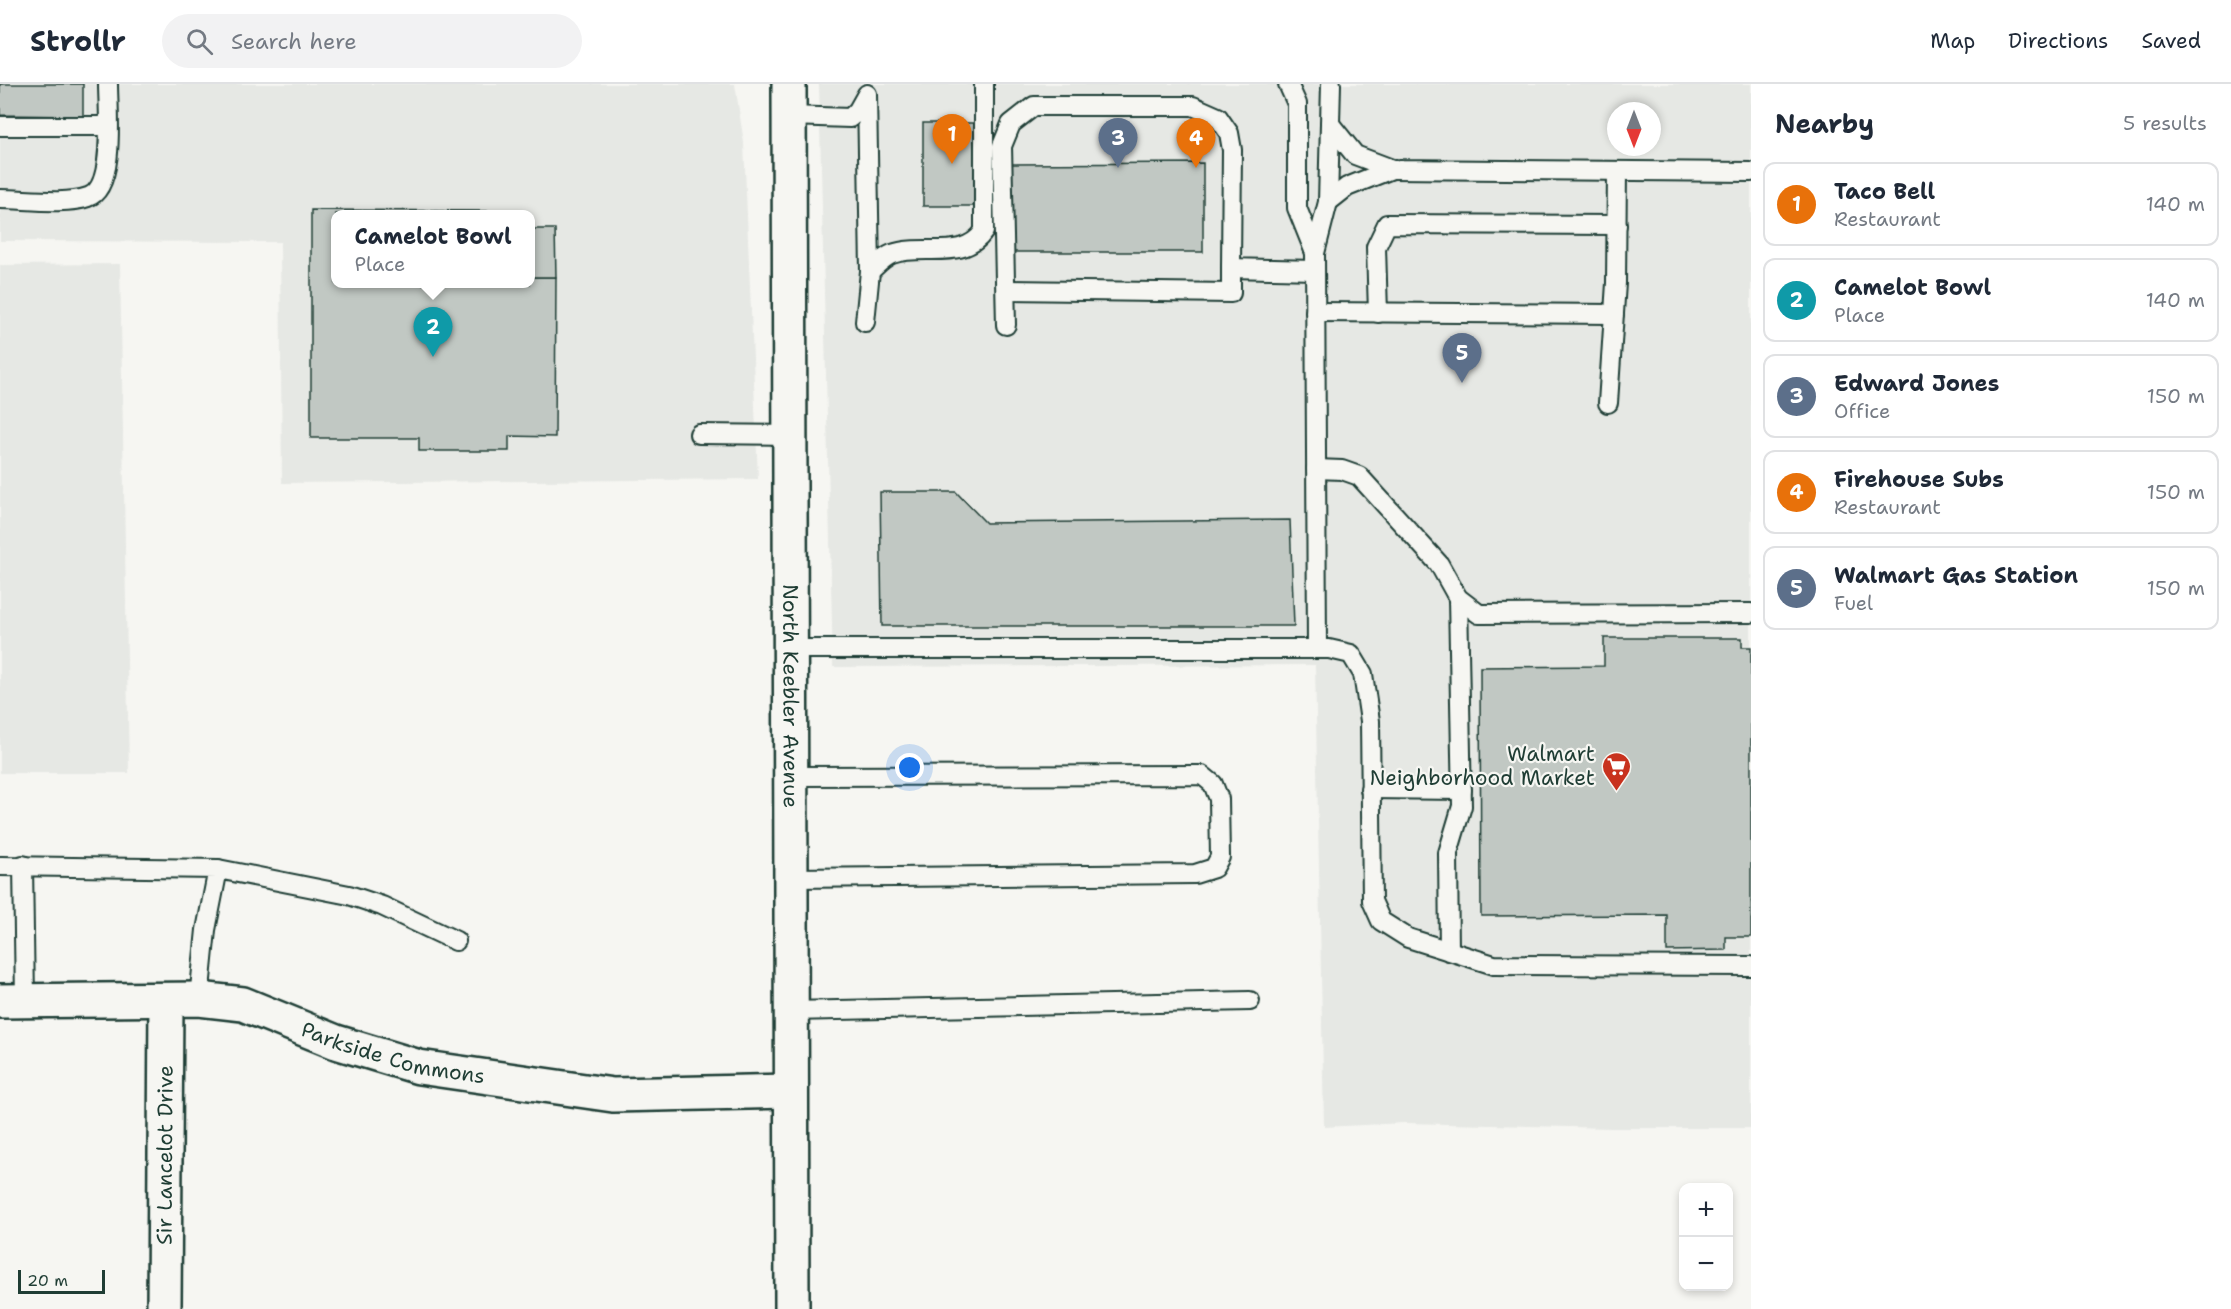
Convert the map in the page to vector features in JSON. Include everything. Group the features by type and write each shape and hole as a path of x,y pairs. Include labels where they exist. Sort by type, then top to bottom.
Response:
{"street":[{"name":"North Keebler Avenue","path":"789,84 792,1309"},
{"name":"Parkside Commons","path":"12,1001 199,999 243,1004 336,1042 420,1067 613,1095 790,1090"},
{"name":"Sir Lancelot Drive","path":"164,1309 166,1000"}],"lane":[{"path":"0,199 69,200 90,197 101,188 107,171 108,84"},
{"path":"870,271 890,254 910,250 961,248 978,241 984,231 984,84"},
{"path":"1288,84 1297,104 1297,208 1315,262"},
{"path":"1317,649 1315,262 1328,202 1331,84"},
{"path":"789,116 850,118 858,110 867,89"},
{"path":"865,322 870,271 867,89"},
{"path":"1006,290 1232,293 1232,150 1229,133 1218,117 1193,106 1034,106 1011,124 1002,146 1006,325"},
{"path":"1330,124 1355,155 1392,169 1751,172"},
{"path":"0,126 108,126"},
{"path":"1328,202 1347,187 1392,169"},
{"path":"1608,403 1614,314 1617,171"},
{"path":"1378,313 1376,247 1387,224 1617,225"},
{"path":"1231,268 1315,262"},
{"path":"1315,312 1614,314"},
{"path":"699,434 791,435"},
{"path":"1316,469 1342,470 1359,476 1439,564 1458,598 1479,614 1751,613"},
{"path":"1449,951 1448,853 1462,806 1458,598"},
{"path":"792,649 1317,649 1351,654 1363,674 1370,721 1372,901 1381,921 1408,938 1494,965 1751,966"},
{"path":"790,878 1195,874 1214,868 1220,857 1219,799 1213,784 1202,775 791,776"},
{"path":"1370,789 1462,790"},
{"path":"12,1001 23,865"},
{"path":"0,866 218,869 349,895 382,906 456,941"},
{"path":"199,999 206,930 218,869"},
{"path":"790,1011 1250,1001"}],"shaded area":[{"path":"0,84 735,84 744,143 758,479 282,483 280,242 0,241"},
{"path":"819,84 1751,84 1751,1128 1612,1128 1404,1123 1324,1127 1315,665 833,667"},
{"path":"120,264 129,773 0,773 0,265"}],"building":[{"path":"0,84 83,84 83,116 0,115"},
{"path":"923,123 981,123 981,206 923,206"},
{"path":"1203,163 1203,252 1010,252 1010,164"},
{"path":"311,210 331,210 331,288 535,288 535,277 556,277 555,437 509,436 509,451 419,451 419,438 311,438"},
{"path":"535,229 555,229 556,277 535,277"},
{"path":"880,492 956,492 986,523 1290,520 1294,626 882,626"},
{"name":"Walmart Neighborhood Market","path":"1604,638 1742,638 1742,647 1751,647 1751,937 1726,937 1726,950 1667,951 1667,915 1481,916 1480,667 1604,666"}],"place":[{"name":"Taco Bell","path":"952,164"},
{"name":"Edward Jones","path":"1118,168"},
{"name":"Firehouse Subs","path":"1196,168"},
{"name":"Camelot Bowl","path":"433,357"},
{"name":"Walmart Gas Station","path":"1462,383"},
{"name":"Walmart Neighborhood Market","path":"1616,792"}]}
